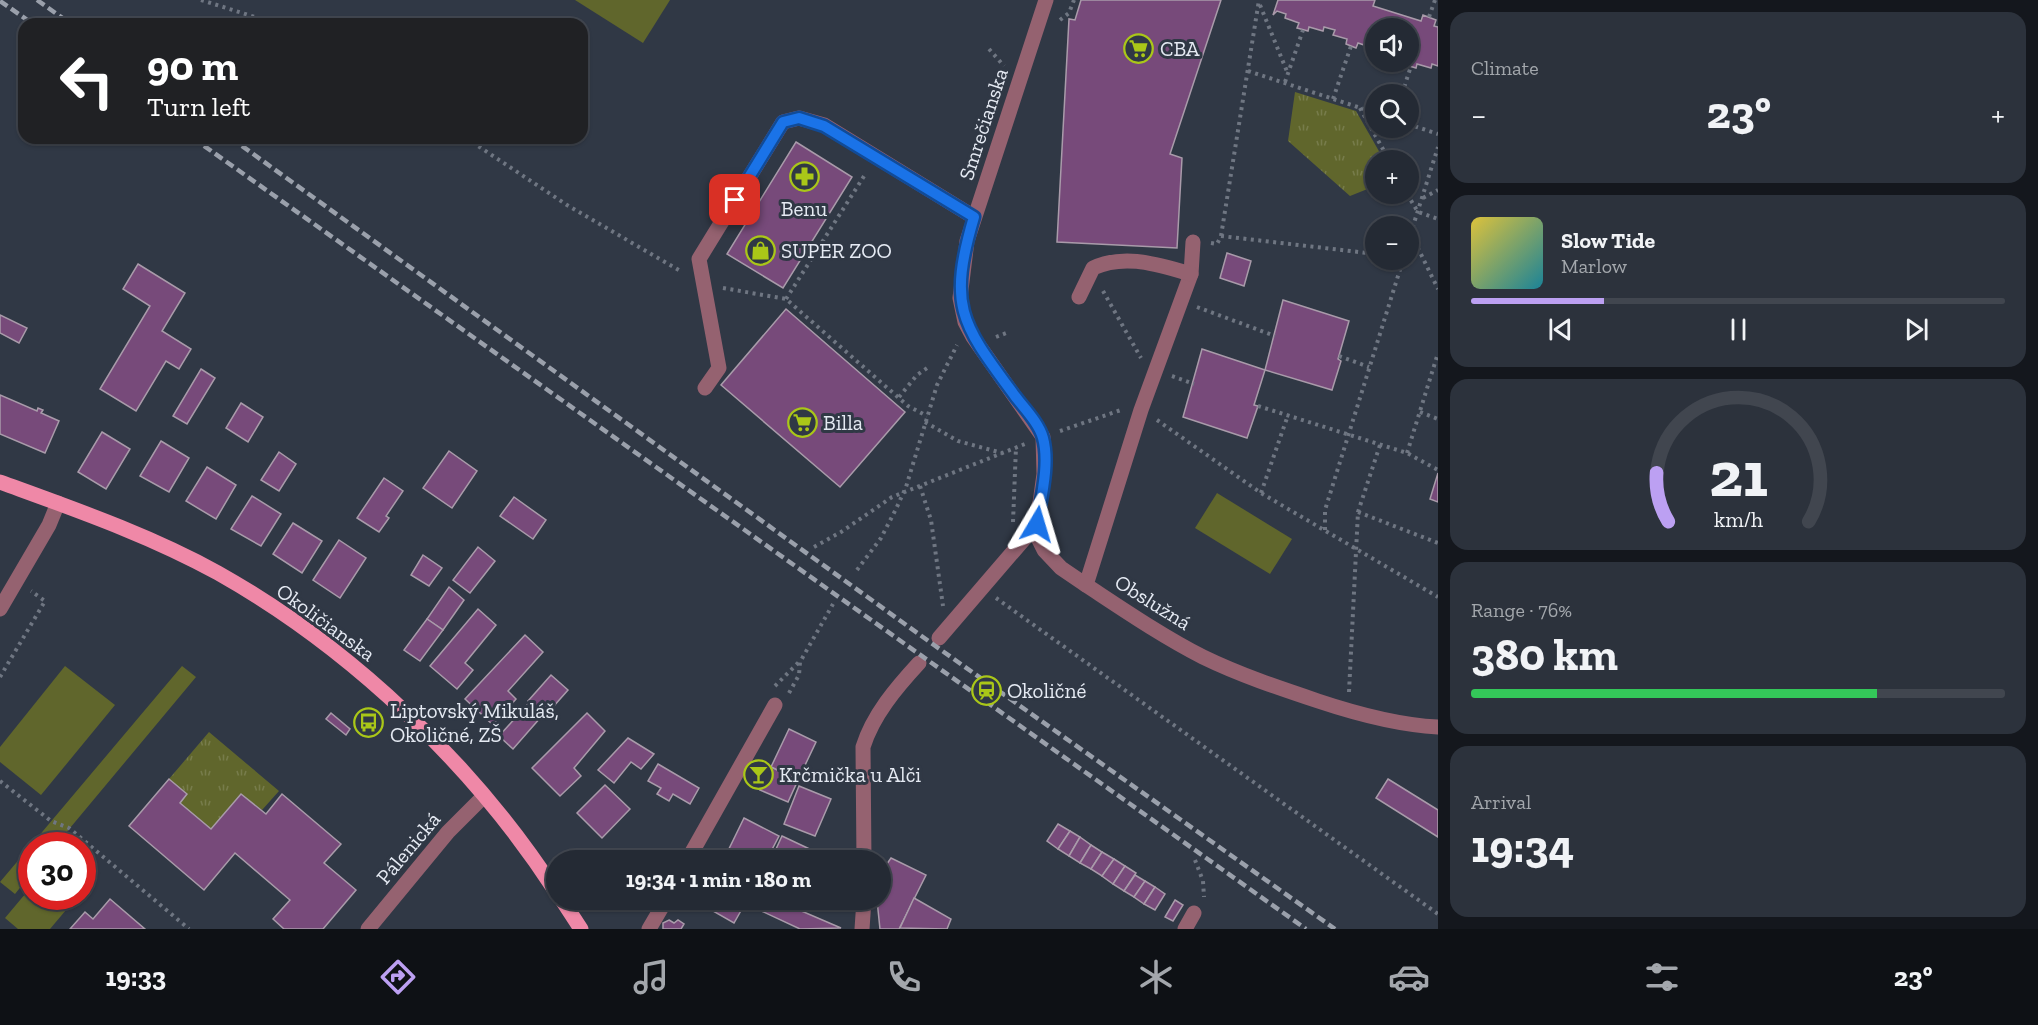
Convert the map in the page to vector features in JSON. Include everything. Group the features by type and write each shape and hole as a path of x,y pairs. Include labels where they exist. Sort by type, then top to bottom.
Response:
{"main road":[{"name":"Okoličianska","path":"0,482 168,548 217,573 303,627 381,689 483,797 546,879"},
{"path":"569,910 581,929"}],"street":[{"name":"Smrečianska","path":"1043,437 978,345 965,322 960,298 962,267 974,217 1046,0"},
{"path":"705,388 719,368 699,259 783,122 791,119 809,120 824,126 974,217"},
{"name":"Obslužná","path":"1193,242 1191,274 1142,406 1086,585 1145,624 1204,657 1276,687 1348,711 1415,726 1438,727"},
{"path":"1079,297 1093,268 1107,261 1144,261 1191,274"},
{"path":"1043,437 1044,474 1037,524 1038,538 1050,558 1086,585"},
{"path":"0,609 49,525 57,503"},
{"path":"944,632 984,589 1037,524"},
{"path":"864,850 863,747 867,734 894,690 919,663"},
{"path":"693,850 774,705"},
{"name":"Pálenická","path":"368,929 448,832 483,797"},
{"path":"649,929 660,910"},
{"path":"862,929 863,910"},
{"path":"1185,929 1194,913"}],"path":[{"path":"201,0 258,18"},
{"path":"1430,17 1435,0"},
{"path":"1259,1 1221,236 1365,253"},
{"path":"1259,1 1288,74"},
{"path":"1285,82 1302,30"},
{"path":"1333,99 1351,46"},
{"path":"989,49 1007,69"},
{"path":"1248,71 1365,109"},
{"path":"1359,107 1383,150"},
{"path":"1419,128 1438,134"},
{"path":"475,144 567,205 689,276"},
{"path":"1417,216 1438,147"},
{"path":"786,299 876,158"},
{"path":"1422,198 1438,190"},
{"path":"1413,204 1418,212 1438,219"},
{"path":"1419,250 1438,289"},
{"path":"1325,530 1325,510 1400,270"},
{"path":"1099,285 1146,366 1156,369"},
{"path":"731,291 786,299 926,419 958,441 1002,453"},
{"path":"1181,301 1275,336"},
{"path":"857,570 881,538 904,492 937,386 955,351 965,322"},
{"path":"1407,453 1438,353"},
{"path":"1339,356 1369,367"},
{"path":"899,397 917,375 930,366"},
{"path":"814,547 841,532 892,497 1043,437 1142,406 1224,470 1261,494 1438,597"},
{"path":"1258,406 1407,453 1438,470"},
{"path":"1420,412 1438,419"},
{"path":"1261,494 1288,415"},
{"path":"1348,711 1358,513 1380,445"},
{"path":"1011,555 1016,447"},
{"path":"920,486 931,520 944,632"},
{"path":"1358,513 1438,543"},
{"path":"0,677 45,601 30,591 36,581"},
{"path":"984,589 1438,914"},
{"path":"774,705 775,686 800,662 833,604"},
{"path":"774,705 787,696 799,675 800,662"},
{"path":"0,781 51,822 69,828 189,929"},
{"path":"1194,913 1204,895 1203,880 1195,860"}],"green space":[{"path":"575,0 670,0 643,43"},
{"path":"1295,92 1356,111 1365,127 1365,138 1371,138 1378,150 1365,150 1365,190 1350,196 1288,141"},
{"path":"1217,493 1292,539 1270,574 1195,528"},
{"path":"65,666 115,705 41,795 0,762 0,747"},
{"path":"182,666 196,677 67,832 42,832"},
{"path":"209,732 279,791 262,810 241,794 211,829 180,803 187,794 169,779"},
{"path":"18,861 18,890 15,894 0,882"},
{"path":"18,902 18,910 66,910 50,929 18,929 5,918"}],"building":[{"path":"1081,0 1221,0 1170,154 1182,158 1177,248 1057,242 1069,19 1075,20"},
{"path":"1278,0 1375,0 1373,6 1411,18 1365,18 1365,45 1358,43 1356,48 1346,44 1347,39 1333,35 1335,30 1324,27 1323,31 1309,27 1308,31 1297,28 1299,23 1285,18 1286,14 1277,11 1273,15"},
{"path":"1423,15 1436,20 1434,26 1438,27 1438,66 1432,64 1431,68 1419,65 1419,20 1421,21"},
{"path":"796,142 852,177 783,288 727,254"},
{"path":"1227,253 1251,261 1244,286 1220,278"},
{"path":"138,264 185,293 162,331 191,349 179,369 166,361 136,411 100,389 150,306 123,289"},
{"path":"1283,300 1349,321 1338,359 1341,361 1332,390 1265,370"},
{"path":"786,309 905,412 840,487 721,385"},
{"path":"0,315 27,328 19,343 0,333"},
{"path":"1202,349 1265,370 1254,405 1258,406 1247,438 1183,417"},
{"path":"201,369 215,378 187,424 173,416"},
{"path":"0,395 37,411 38,408 43,410 41,413 59,421 45,453 0,434"},
{"path":"241,403 263,417 248,442 226,428"},
{"path":"102,432 130,449 106,489 78,472"},
{"path":"161,441 189,458 169,492 140,476"},
{"path":"449,451 477,471 452,508 423,488"},
{"path":"279,452 296,464 279,491 261,480"},
{"path":"207,467 236,485 216,519 186,501"},
{"path":"1438,473 1438,502 1430,499"},
{"path":"384,478 403,491 386,516 389,518 379,532 357,518"},
{"path":"252,496 281,514 261,546 231,529"},
{"path":"514,497 546,520 533,539 500,516"},
{"path":"293,523 322,541 302,573 273,554"},
{"path":"339,540 366,558 340,598 313,580"},
{"path":"478,547 495,561 470,593 453,580"},
{"path":"423,555 442,568 429,586 411,575"},
{"path":"449,587 464,600 443,630 427,619"},
{"path":"478,609 496,625 465,663 473,670 457,689 430,666"},
{"path":"427,619 443,630 420,661 404,650"},
{"path":"525,635 543,652 508,691 516,699 493,725 465,699"},
{"path":"551,675 568,690 545,716 528,701"},
{"path":"528,704 541,717 513,749 499,736"},
{"path":"331,713 350,729 346,735 326,719"},
{"path":"587,713 605,731 574,768 581,776 560,796 532,768"},
{"path":"789,729 816,742 798,780 771,767"},
{"path":"628,738 654,754 641,769 631,762 614,783 598,770"},
{"path":"658,764 699,788 690,804 673,794 669,801 657,794 661,788 648,781"},
{"path":"771,767 798,780 788,802 760,790"},
{"path":"169,779 187,794 180,803 211,829 241,794 266,814 282,794 341,844 324,863 356,890 323,929 284,929 273,919 290,900 235,853 204,890 129,826"},
{"path":"1388,779 1438,810 1438,837 1376,798"},
{"path":"605,785 630,809 602,838 577,813"},
{"path":"799,786 831,799 815,836 784,824"},
{"path":"744,818 779,836 772,850 728,850"},
{"path":"1058,824 1070,831 1058,849 1047,841"},
{"path":"1070,831 1080,837 1069,856 1058,849"},
{"path":"782,836 812,850 776,850"},
{"path":"1080,837 1091,845 1080,863 1069,856"},
{"path":"1091,845 1102,852 1091,869 1080,863"},
{"path":"1102,852 1114,859 1102,876 1091,869"},
{"path":"891,858 926,875 899,929 880,929 878,910 891,910"},
{"path":"1114,859 1125,866 1113,884 1102,876"},
{"path":"1125,866 1136,873 1124,891 1113,884"},
{"path":"1135,875 1145,881 1134,897 1124,891"},
{"path":"1145,881 1155,887 1144,904 1134,897"},
{"path":"1155,887 1165,894 1155,910 1144,904"},
{"path":"914,898 951,919 947,929 900,928"},
{"path":"110,899 145,929 70,929 85,912 93,919"},
{"path":"1175,900 1183,905 1173,921 1165,917"},
{"path":"714,910 741,910 734,923"},
{"path":"759,910 799,910 841,928 800,929"},
{"path":"669,920 674,923 678,920 684,924 681,929 663,929 663,923"}],"railway":[{"path":"37,0 62,18"},
{"path":"0,1 24,18"},
{"path":"201,144 1306,929"},
{"path":"239,144 934,645 1335,929"}],"place":[{"name":"CBA","path":"1139,48"},
{"name":"Benu","path":"804,177"},
{"name":"SUPER ZOO","path":"760,250"},
{"name":"Billa","path":"802,422"},
{"name":"Okoličné","path":"986,690"},
{"name":"Liptovský Mikuláš, Okoličné, ZŠ","path":"369,722"},
{"name":"Krčmička u Alči","path":"758,774"}],"route":[{"path":"735,200 783,122 799,118 824,126 974,217 962,267 960,298 965,322 978,345 1043,437 1044,474 1037,524"}]}
